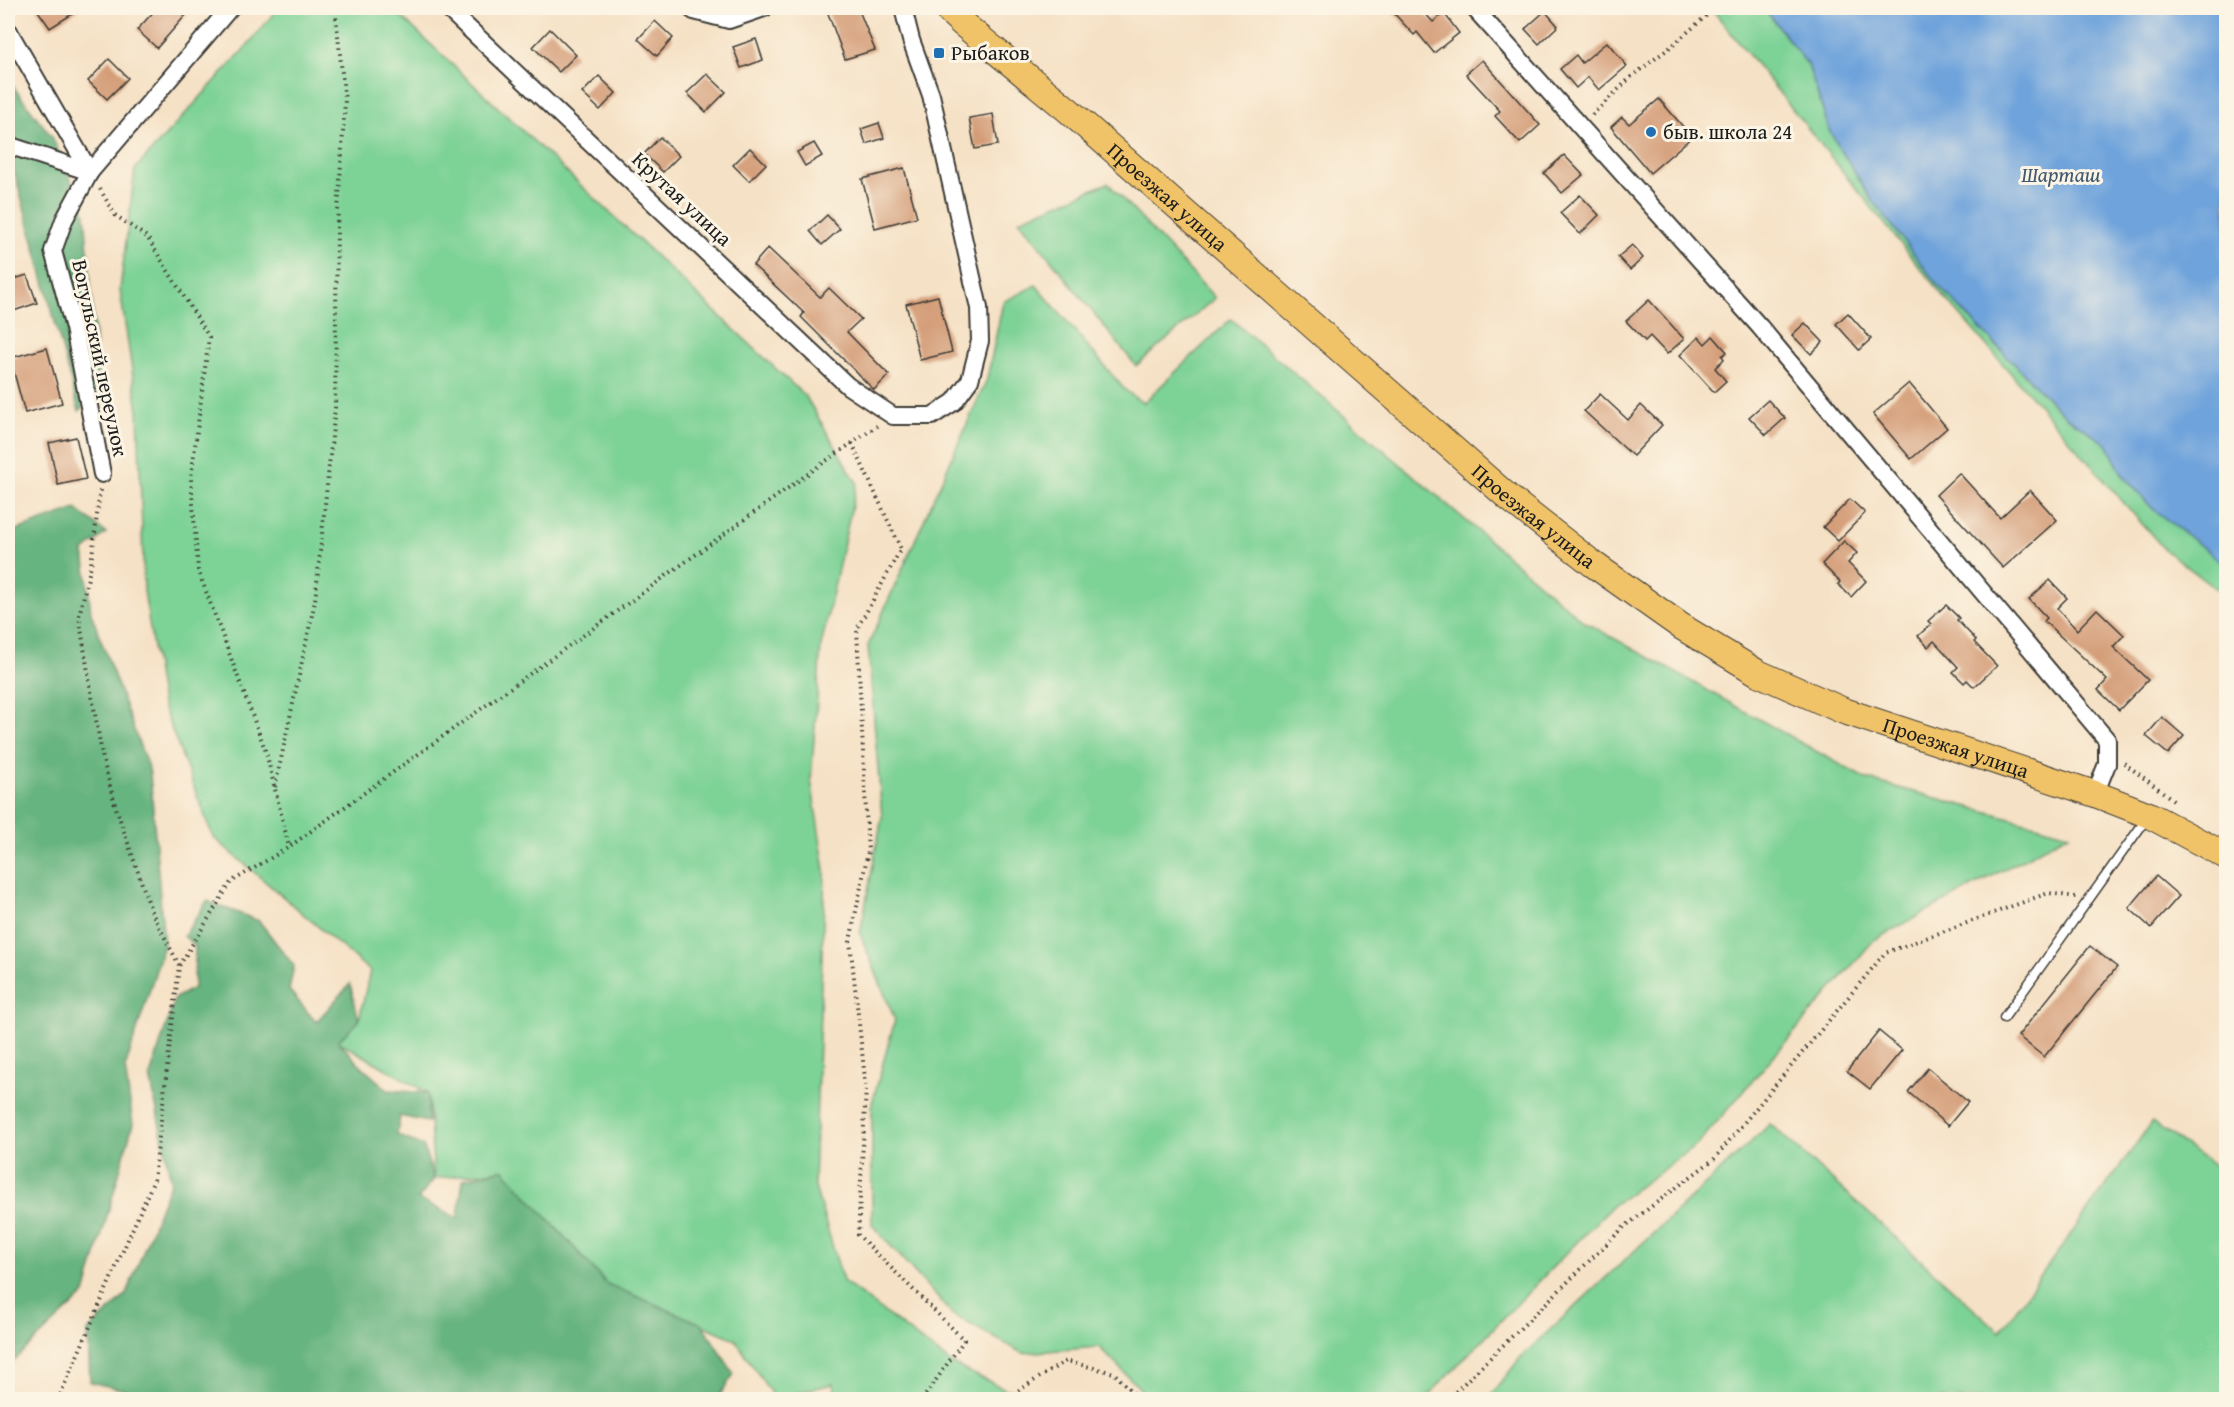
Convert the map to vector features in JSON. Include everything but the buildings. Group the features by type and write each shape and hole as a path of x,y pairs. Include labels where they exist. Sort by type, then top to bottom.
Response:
{"main road":[{"name":"Проезжая улица","path":"946,8 1077,118 1509,498 1593,564 1682,627 1758,673 1844,711 2095,794 2149,815 2226,855"}],"street":[{"name":"Крутая улица","path":"447,8 848,386 892,416"},
{"path":"690,8 729,20 764,8"},
{"path":"892,416 932,416 954,402 970,380 980,341 979,308 933,105 903,8"},
{"path":"1474,8 1791,364 2107,740 2107,764 2095,794"},
{"name":"Вогульский переулок","path":"102,474 74,328 53,251 64,220 90,172 221,11"},
{"path":"8,30 90,172"},
{"path":"8,145 90,172"}],"lane":[{"path":"2004,1018 2149,815"}],"path":[{"path":"275,787 315,601 335,408 337,226 345,101 335,8"},
{"path":"1580,126 1631,77 1673,45 1715,8"},
{"path":"90,172 115,215 147,237 208,337 191,478 198,570 266,752 289,847"},
{"path":"58,1400 154,1180 179,966 231,882 289,847 892,416"},
{"path":"852,443 901,549 857,629 868,852 850,941 866,1088 858,1235 964,1340 922,1400"},
{"path":"102,474 91,565 79,616 103,760 116,808 152,913 179,966"},
{"path":"2107,750 2180,805"},
{"path":"1447,1400 1623,1228 1714,1159 1885,953 2048,893 2089,898"},
{"path":"1003,1400 1066,1361 1114,1373 1140,1400"}],"green space":[{"path":"278,8 392,8 806,397 857,483 821,646 811,780 825,870 814,1184 843,1281 952,1364 1027,1399 837,1399 833,1384 774,1398 735,1339 607,1284 503,1170 434,1179 428,1093 338,1041 359,1020 370,971 213,837 162,704 144,591 138,411 120,290 135,169 247,46"},
{"path":"1711,8 1764,8 1808,65 1830,132 1868,194 1936,283 2065,416 2107,444 2122,474 2153,509 2226,565 2226,596 2164,549 1934,285"},
{"path":"8,80 52,137 85,213 99,390 79,411 11,159 8,159"},
{"path":"1108,183 1215,298 1136,366 1019,220"},
{"path":"1036,285 1125,390 1143,403 1231,319 1583,621 1866,779 2069,834 1874,940 1697,1145 1612,1206 1425,1399 1150,1399 1099,1347 1022,1353 953,1315 872,1225 872,1103 895,1020 860,934 882,817 868,646 987,379 1003,302"},
{"path":"76,509 106,533 84,551 91,613 150,773 164,945 125,1068 133,1124 85,1294 8,1366 8,533"},
{"path":"207,901 259,921 294,966 289,990 316,1022 350,984 359,1021 338,1041 388,1090 428,1093 428,1122 400,1116 397,1135 423,1146 434,1179 418,1199 458,1218 463,1179 503,1169 607,1284 702,1324 734,1374 717,1399 167,1400 90,1382 88,1331 126,1295 171,1181 150,1076 175,998 194,988 195,946 184,936"},
{"path":"2152,1122 2226,1174 2226,1399 1488,1399 1521,1357 1770,1124 2000,1332"}],"water":[{"name":"Шарташ","path":"1764,8 2226,8 2226,565 2153,509 2122,474 2107,444 2065,416 1936,283 1868,194 1830,132 1808,65"}],"place":[{"name":"Рыбаков","path":"939,53"},
{"name":"быв. школа 24","path":"1651,132"}]}
